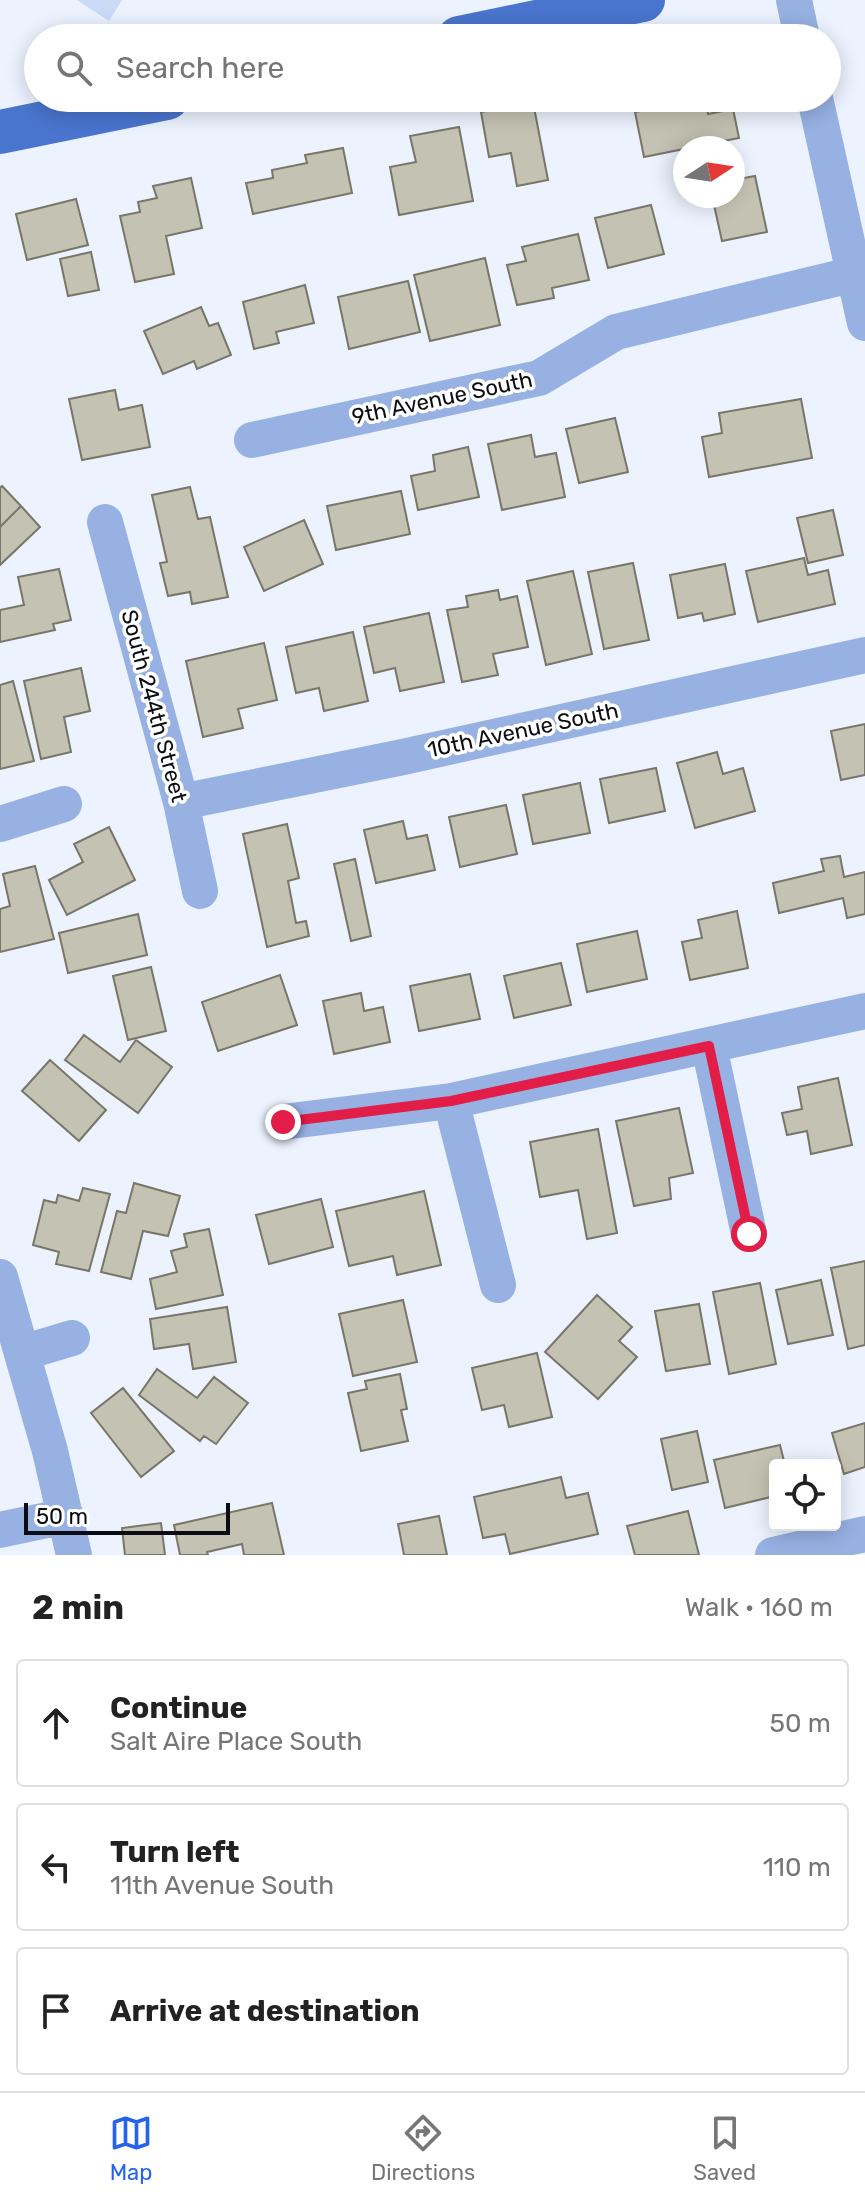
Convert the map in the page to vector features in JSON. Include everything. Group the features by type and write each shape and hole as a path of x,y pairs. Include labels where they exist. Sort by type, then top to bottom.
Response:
{"main road":[{"path":"527,24 643,0"},
{"path":"0,132 98,112"}],"street":[{"path":"794,0 799,24"},
{"path":"818,112 865,323"},
{"name":"9th Avenue South","path":"252,440 539,378 616,332 855,274"},
{"name":"South 244th Street","path":"105,522 181,802 200,891"},
{"name":"10th Avenue South","path":"181,802 403,757 865,655"},
{"path":"0,824 64,804"},
{"path":"283,1122 451,1101 865,1011"},
{"path":"709,1046 749,1234"},
{"path":"451,1101 498,1285"},
{"path":"0,1277 74,1555"},
{"path":"22,1353 72,1338"},
{"path":"0,1530 66,1516"},
{"path":"773,1555 865,1534"}],"shaded area":[{"path":"77,0 122,0 109,21"}],"building":[{"path":"481,112 535,112 548,180 517,186 511,153 489,157"},
{"path":"635,112 734,112 739,136 673,136 673,151 644,157"},
{"path":"459,127 473,201 399,215 390,167 416,162 410,136"},
{"path":"343,148 352,193 253,214 246,183 273,178 272,170 307,163 305,155"},
{"path":"755,176 767,232 722,241 715,208 745,208 745,178"},
{"path":"191,178 202,228 166,236 174,274 135,282 120,216 140,212 138,202 157,198 153,186"},
{"path":"76,199 88,245 27,260 16,214"},
{"path":"651,205 664,254 608,268 595,218"},
{"path":"578,234 589,280 552,288 554,298 517,305 507,265 526,261 522,247"},
{"path":"91,252 99,290 68,296 60,259"},
{"path":"485,258 500,325 430,341 414,275"},
{"path":"408,281 420,332 349,349 338,297"},
{"path":"305,285 314,323 276,332 279,343 254,349 243,302"},
{"path":"201,307 209,326 218,323 231,355 197,369 194,361 163,374 144,331"},
{"path":"115,390 119,410 142,405 150,447 82,460 69,399"},
{"path":"801,399 812,458 709,477 702,437 722,433 719,413"},
{"path":"615,418 628,472 579,483 566,429"},
{"path":"531,435 535,457 556,453 565,497 502,510 488,444"},
{"path":"468,447 479,497 418,510 411,476 435,471 433,455"},
{"path":"2,486 21,506 0,527 0,488"},
{"path":"190,487 198,519 210,517 228,597 192,604 190,592 168,596 160,563 167,562 152,495"},
{"path":"401,491 410,534 336,550 327,506"},
{"path":"21,506 40,527 0,565 0,527"},
{"path":"833,510 843,555 808,563 797,518"},
{"path":"304,520 323,564 264,591 244,547"},
{"path":"804,558 808,575 828,570 835,604 758,622 746,571"},
{"path":"633,563 649,640 604,649 588,572"},
{"path":"725,564 735,614 704,621 702,613 678,618 670,575"},
{"path":"59,569 71,620 53,624 55,630 0,642 0,610 24,605 18,577"},
{"path":"573,571 592,654 546,665 527,581"},
{"path":"498,590 500,600 517,596 528,647 493,654 498,675 462,682 447,610 468,607 466,596"},
{"path":"429,613 444,682 400,691 395,668 374,673 364,627"},
{"path":"353,632 368,701 324,711 319,688 296,693 286,647"},
{"path":"264,643 277,700 238,709 243,728 203,737 186,661"},
{"path":"81,668 90,711 64,717 71,752 41,759 24,681"},
{"path":"13,681 34,761 0,769 0,685"},
{"path":"865,724 865,775 841,780 831,731"},
{"path":"717,752 723,774 743,768 755,811 695,828 677,763"},
{"path":"656,768 665,811 609,823 600,779"},
{"path":"580,783 590,833 533,844 523,795"},
{"path":"506,805 517,854 460,867 449,817"},
{"path":"403,821 407,839 427,835 435,870 376,883 364,830"},
{"path":"287,824 299,878 288,881 296,923 306,921 309,936 267,947 243,834"},
{"path":"109,827 135,880 67,915 49,880 83,862 74,844"},
{"path":"840,856 844,877 865,872 865,914 847,918 843,898 779,913 773,883 824,871 821,859"},
{"path":"355,859 371,936 351,941 334,864"},
{"path":"35,866 54,939 0,952 0,909 10,906 3,874"},
{"path":"737,911 748,968 690,980 682,942 702,938 698,920"},
{"path":"138,914 147,955 68,973 59,933"},
{"path":"637,931 647,979 587,992 577,944"},
{"path":"561,963 571,1005 514,1018 504,976"},
{"path":"151,967 166,1031 128,1040 113,976"},
{"path":"470,974 480,1019 419,1031 410,986"},
{"path":"280,975 297,1025 218,1051 202,1002"},
{"path":"361,993 364,1011 383,1007 390,1042 334,1054 323,1001"},
{"path":"84,1035 120,1062 136,1040 172,1067 138,1113 65,1060"},
{"path":"50,1060 106,1110 79,1141 22,1091"},
{"path":"838,1078 852,1145 811,1154 807,1131 787,1135 782,1113 802,1109 798,1087"},
{"path":"679,1108 693,1173 669,1178 671,1199 634,1206 616,1121"},
{"path":"598,1129 617,1233 587,1239 578,1190 540,1197 530,1142"},
{"path":"134,1183 180,1196 168,1236 143,1231 131,1279 101,1272 117,1211 126,1213"},
{"path":"83,1188 110,1194 89,1271 56,1264 59,1252 33,1245 44,1200 56,1203 58,1195 79,1201"},
{"path":"424,1191 441,1265 397,1275 393,1256 349,1266 336,1211"},
{"path":"321,1199 333,1247 269,1264 256,1215"},
{"path":"209,1229 223,1295 156,1309 150,1279 177,1272 171,1251 187,1247 184,1234"},
{"path":"865,1261 865,1345 848,1349 831,1268"},
{"path":"821,1280 833,1335 788,1344 776,1290"},
{"path":"760,1283 776,1364 729,1374 713,1292"},
{"path":"597,1295 632,1327 619,1341 637,1357 598,1399 545,1352"},
{"path":"403,1300 417,1362 353,1376 339,1314"},
{"path":"699,1304 710,1364 666,1371 655,1311"},
{"path":"227,1307 236,1362 193,1369 189,1344 154,1349 150,1319"},
{"path":"537,1353 552,1417 509,1427 504,1405 482,1410 472,1368"},
{"path":"157,1369 197,1398 214,1377 248,1403 216,1444 204,1436 200,1441 139,1395"},
{"path":"400,1374 407,1409 401,1410 408,1441 361,1451 348,1393 367,1389 365,1381"},
{"path":"123,1388 174,1451 141,1477 91,1413"},
{"path":"865,1423 865,1467 844,1474 832,1433"},
{"path":"697,1431 708,1482 672,1490 661,1439"},
{"path":"780,1445 784,1459 769,1459 769,1497 725,1508 714,1460"},
{"path":"561,1477 566,1498 588,1493 598,1534 510,1554 505,1534 483,1538 474,1497"},
{"path":"272,1503 284,1555 244,1555 242,1544 207,1552 208,1555 180,1555 174,1525"},
{"path":"688,1511 699,1555 635,1555 627,1526"},
{"path":"439,1516 447,1555 404,1555 398,1524"},
{"path":"161,1523 165,1555 125,1555 122,1528"}],"route":[{"path":"283,1122 451,1101 709,1046 749,1234"}]}
